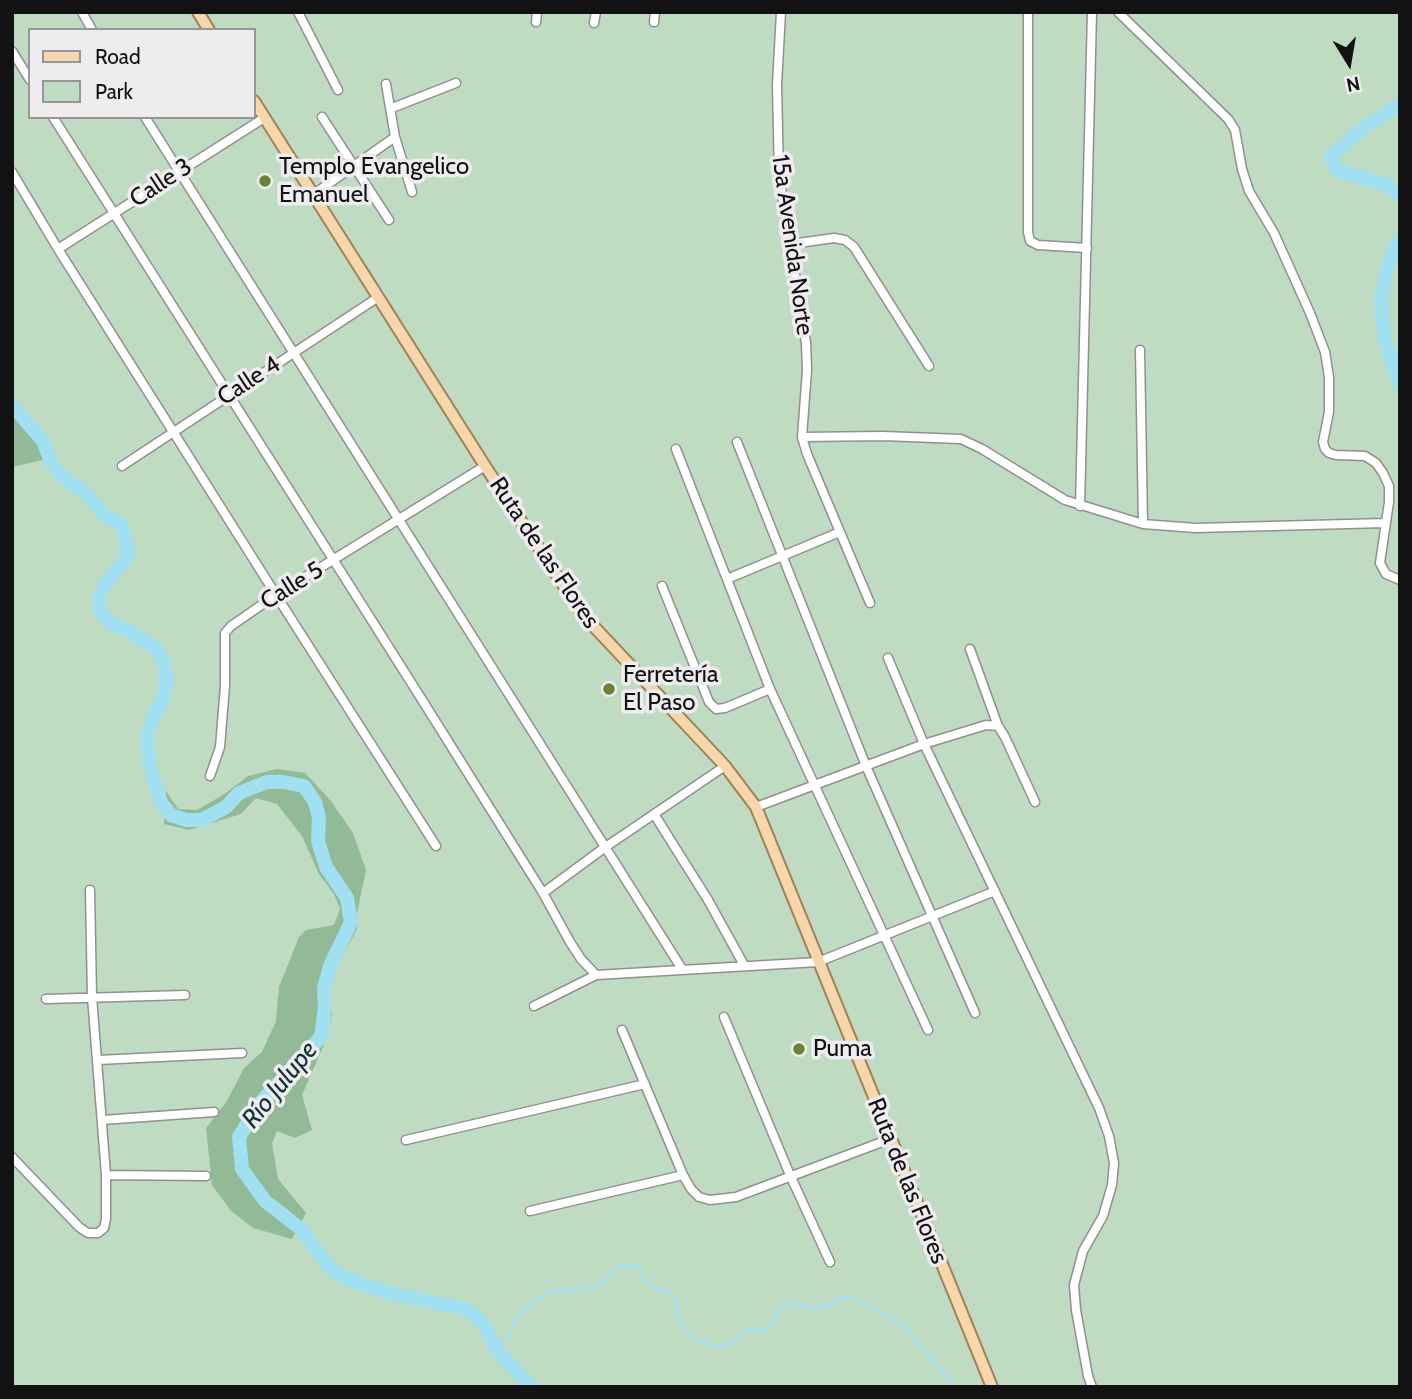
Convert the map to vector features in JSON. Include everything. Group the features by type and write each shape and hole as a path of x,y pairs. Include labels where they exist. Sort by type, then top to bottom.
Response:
{"main road":[{"path":"198,12 208,28"},
{"name":"Ruta de las Flores","path":"256,104 377,298 583,615 725,766 756,807 992,1387"}],"street":[{"path":"82,12 91,28"},
{"path":"298,12 338,90"},
{"path":"594,23 596,12"},
{"path":"654,22 655,12"},
{"name":"15a Avenida Norte","path":"781,12 777,85 779,176 806,343 807,370 802,437"},
{"path":"1028,12 1030,241 1038,246 1087,248"},
{"path":"1080,506 1092,12"},
{"path":"1118,12 1228,119 1235,130 1249,191 1274,233 1325,352 1329,377 1329,412 1323,442 1325,449 1336,456 1365,456 1376,463 1384,473 1389,486 1380,563 1386,574 1400,580"},
{"path":"12,51 28,77"},
{"path":"392,108 456,83"},
{"path":"386,84 396,137 412,192"},
{"path":"323,117 389,220"},
{"name":"Calle 3","path":"58,248 264,118"},
{"path":"54,119 543,893 581,959 596,975"},
{"path":"146,119 682,969"},
{"path":"314,194 396,137"},
{"path":"12,172 276,596 436,846"},
{"path":"791,244 834,238 845,240 854,247 929,366"},
{"name":"Calle 4","path":"122,466 377,298"},
{"path":"1140,350 1143,524"},
{"path":"870,603 802,437 961,439 1057,496 1080,506 1143,524 1196,528 1385,523"},
{"path":"737,442 866,766 975,1013"},
{"path":"676,449 770,689 928,1030"},
{"name":"Calle 5","path":"210,776 220,747 225,686 225,633 276,596 485,466"},
{"path":"727,579 839,532"},
{"path":"662,586 709,702 716,709 725,708 770,689"},
{"path":"970,649 998,726 1035,802"},
{"path":"888,658 924,744 1099,1108 1111,1145 1114,1164 1112,1185 1103,1216 1083,1251 1073,1285 1092,1387"},
{"path":"756,807 924,744 986,725 998,726"},
{"path":"543,893 725,766"},
{"path":"654,814 708,900 744,965"},
{"path":"12,1157 79,1227 88,1233 98,1233 104,1228 106,1175 92,997 90,890"},
{"path":"534,1006 596,975 818,962 995,891"},
{"path":"46,999 185,995"},
{"path":"724,1017 790,1175 830,1262"},
{"path":"622,1030 683,1175 699,1197 710,1200 736,1197 890,1139"},
{"path":"98,1060 242,1053"},
{"path":"406,1140 645,1084"},
{"path":"102,1120 214,1112"},
{"path":"106,1175 206,1177"},
{"path":"530,1211 683,1175"}],"green space":[{"path":"12,12 1400,12 1400,1387 12,1387"},
{"path":"12,412 40,442 43,460 12,467"},
{"path":"277,769 305,773 331,801 353,833 366,870 357,913 357,929 334,971 329,987 332,1014 326,1040 302,1095 312,1130 295,1138 277,1131 272,1143 278,1179 306,1213 292,1239 253,1228 231,1211 212,1185 206,1128 227,1101 244,1068 262,1052 276,1021 279,987 299,937 306,930 334,925 340,909 334,894 319,874 302,836 277,804 256,798 241,814 189,830 164,824 166,791 178,809 197,810 248,776"}],"waterway":[{"path":"1400,104 1363,128 1331,157 1337,170 1387,185 1400,196"},
{"path":"1400,239 1388,264 1381,301 1385,341 1400,385"},
{"name":"Río Julupe","path":"12,405 43,441 52,464 63,477 88,495 103,514 122,525 128,552 123,563 104,585 99,598 100,612 112,624 127,629 157,650 164,662 167,679 163,700 152,719 147,739 149,763 161,802 171,815 186,820 202,820 226,807 239,793 267,782 304,786 315,802 319,818 318,841 326,867 347,898 351,922 330,966 324,988 325,1008 321,1037 260,1103 239,1137 242,1169 265,1201 301,1229 330,1268 342,1277 386,1292 469,1310 485,1326 496,1349 531,1387"},
{"path":"494,1345 505,1341 512,1331 514,1319 549,1291 596,1288 619,1267 630,1265 640,1268 646,1282 658,1290 666,1290 676,1298 680,1320 689,1333 701,1342 717,1346 730,1343 747,1331 767,1329 774,1324 780,1305 794,1302 813,1309 828,1306 837,1299 850,1296 904,1325 949,1378 953,1387"}],"place":[{"name":"Templo Evangelico Emanuel","path":"265,181"},
{"name":"Ferretería El Paso","path":"609,689"},
{"name":"Puma","path":"799,1049"}]}
